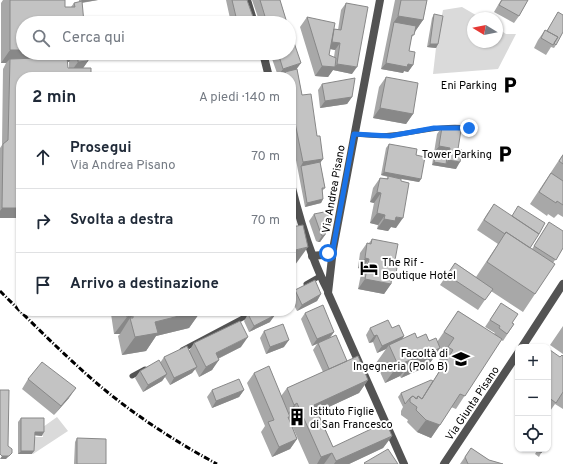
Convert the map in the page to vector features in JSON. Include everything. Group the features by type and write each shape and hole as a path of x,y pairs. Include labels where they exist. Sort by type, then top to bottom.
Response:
{"street":[{"path":"248,0 252,16"},
{"name":"Via Andrea Pisano","path":"328,293 333,249 380,0"},
{"path":"265,60 268,72"},
{"path":"296,201 312,256 320,276 404,464"},
{"path":"312,256 322,255 333,249"},
{"path":"524,344 563,284"},
{"name":"Via Giunta Pisano","path":"444,464 515,358"}],"lane":[{"path":"354,134 390,136 434,128 469,128"},
{"path":"302,287 320,276"},
{"path":"180,351 246,316"},
{"path":"132,376 152,366"}],"shaded area":[{"path":"462,7 471,12 467,12 467,48 503,48 503,32 506,34 516,34 498,69 433,74 437,39 443,10"},
{"path":"57,417 68,431 33,454 33,437 43,437 43,427"}],"building":[{"path":"10,0 65,0 65,7 75,7 74,3 82,1 83,16 16,16 16,50 10,50"},
{"path":"232,0 247,0 253,16 236,16"},
{"path":"260,0 280,0 285,16 265,16"},
{"path":"401,0 427,0 423,20 398,16"},
{"path":"502,0 528,0 519,16 499,5"},
{"path":"346,3 368,7 357,67 337,64 340,43 332,42 334,29 341,30"},
{"path":"558,12 563,15 563,32 556,45 554,43 558,37 547,31"},
{"path":"434,14 443,16 438,44 430,44"},
{"path":"307,17 335,23 329,55 336,58 335,67 322,66"},
{"path":"394,22 416,26 414,35 412,35 409,51 415,52 413,65 408,64 407,67 386,63"},
{"path":"545,30 558,37 553,45 541,38"},
{"path":"296,48 301,63 283,69 280,60 296,60"},
{"path":"10,59 67,60 68,68 91,68 91,72 16,72 16,208 2,208 3,144 8,140"},
{"path":"78,60 88,60 88,61 78,62"},
{"path":"297,69 302,95 311,94 317,136 320,136 323,159 303,162 296,128 296,72 285,72"},
{"path":"386,77 418,83 413,114 380,108"},
{"path":"355,78 352,97 325,101 322,84"},
{"path":"442,127 461,130 458,149 462,150 460,162 448,160 450,148 439,146"},
{"path":"389,144 417,149 416,155 425,157 421,179 384,172"},
{"path":"437,149 448,151 446,164 434,162"},
{"path":"563,155 563,164 559,161"},
{"path":"320,162 325,188 322,188 323,199 307,203 301,166"},
{"path":"551,173 563,181 563,205 557,201 556,203 539,192"},
{"path":"388,176 401,179 401,181 409,183 403,218 396,217 395,221 384,219 385,215 377,213 381,193 377,192 380,178 388,179"},
{"path":"494,204 539,234 530,248 484,220"},
{"path":"518,206 545,223 539,234 512,216"},
{"path":"329,211 325,235 322,236 314,214"},
{"path":"549,222 563,231 563,248 556,260 534,246"},
{"path":"303,225 308,247 296,250 296,226"},
{"path":"506,232 555,264 535,294 487,262"},
{"path":"372,239 398,244 395,260 398,260 396,274 392,273 391,284 365,279 369,259 365,258 367,243 371,244"},
{"path":"455,263 493,289 485,300 447,275"},
{"path":"315,280 321,294 302,305 296,290"},
{"path":"501,303 518,314 512,323 514,324 507,334 499,328 500,326 490,320"},
{"path":"323,305 334,332 317,339 305,313"},
{"path":"458,311 502,339 465,396 460,394 440,425 426,420 416,410 417,407 410,402 410,398 413,396 417,399 418,396 422,399 453,350 448,347 454,338 444,332"},
{"path":"133,316 179,316 155,322 158,333 135,337 130,318 133,318"},
{"path":"249,316 273,316 254,326"},
{"path":"388,320 392,328 399,325 404,336 382,346 377,335 374,336 370,328"},
{"path":"240,321 248,337 216,353 219,360 206,367 194,343"},
{"path":"283,324 289,340 270,347 264,331"},
{"path":"415,333 417,338 426,334 429,341 436,338 440,348 398,365 389,345"},
{"path":"336,335 347,361 329,369 318,343"},
{"path":"187,346 197,367 174,378 164,357"},
{"path":"551,351 560,357 562,355 563,356 563,392 556,403 551,399"},
{"path":"358,356 368,380 314,405 333,447 386,422 392,436 336,461 332,453 321,457 297,403 294,405 287,388"},
{"path":"159,360 167,374 148,385 140,371"},
{"path":"42,362 76,388 61,406 28,379"},
{"path":"269,366 290,417 288,417 297,439 279,447 268,422 274,420 254,373"},
{"path":"239,379 244,390 216,401 212,390"},
{"path":"431,380 433,381 422,399 418,396 416,399 413,396 405,404 401,393"},
{"path":"0,390 9,390 8,446 12,449 12,453 9,456 2,456 0,454"},
{"path":"21,418 44,418 44,432 35,432 34,451 21,451"},
{"path":"77,438 106,439 106,464 77,464"},
{"path":"471,448 489,460 503,464 468,464 465,457"},
{"path":"388,449 398,464 364,463"}],"railway":[{"path":"0,291 16,307"},
{"path":"25,316 87,375 128,408 186,447 217,464"}],"place":[{"name":"Eni Parking","path":"510,85"},
{"name":"Tower Parking","path":"505,154"},
{"name":"The Rif - Boutique Hotel","path":"369,268"},
{"name":"Facoltà di Ingegneria (Polo B)","path":"461,359"},
{"name":"Istituto Figlie di San Francesco","path":"297,417"}],"route":[{"path":"328,253 333,249 354,134 367,136 390,136 434,128 469,128"}]}
